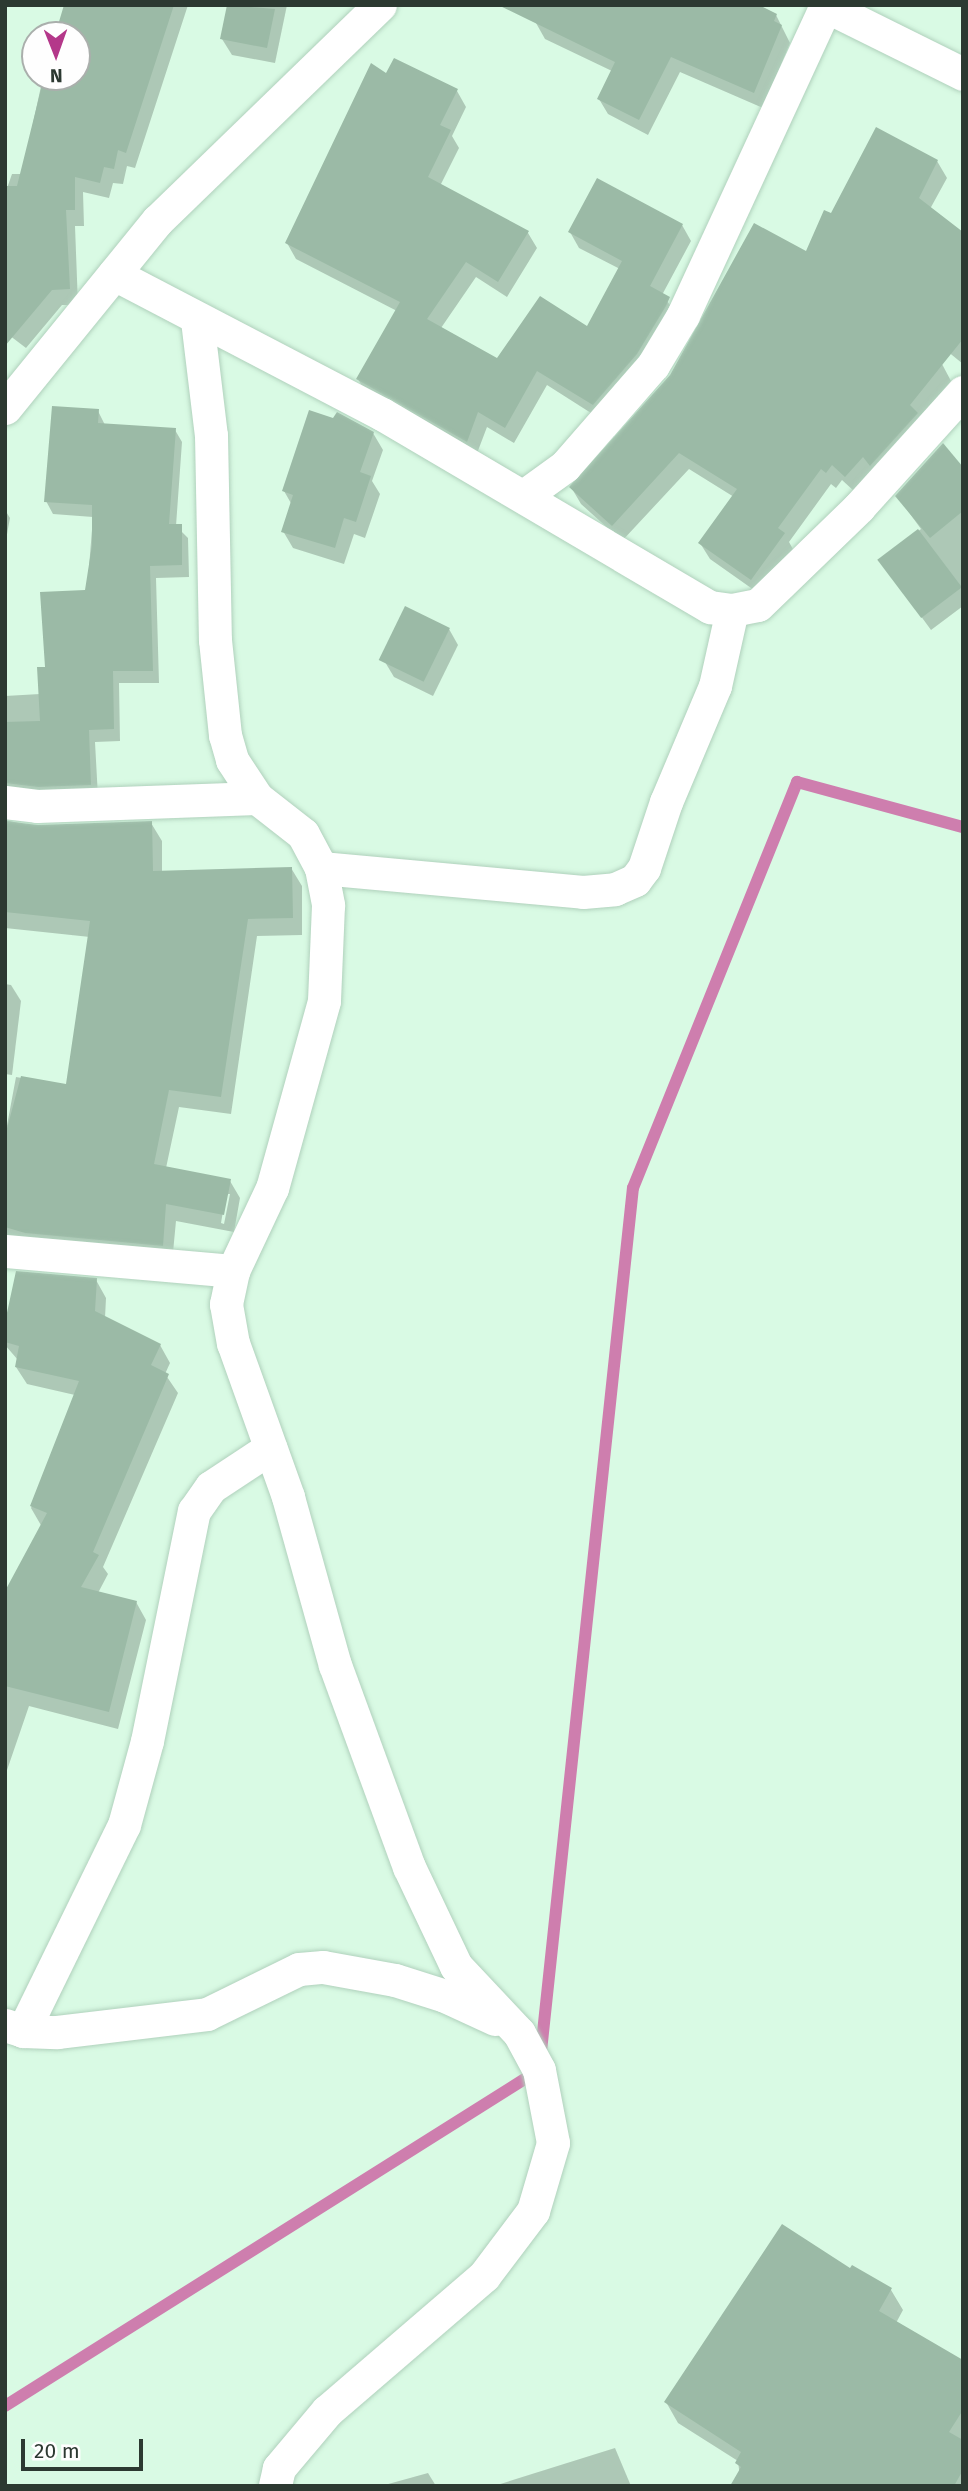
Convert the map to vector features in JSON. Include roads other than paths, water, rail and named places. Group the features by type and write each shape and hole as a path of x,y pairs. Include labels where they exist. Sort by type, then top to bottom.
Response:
{"street":[{"path":"5,408 158,220 380,5"},
{"path":"525,495 565,466 653,365 683,315 825,6 963,74"},
{"path":"114,274 197,320 382,414 525,495 710,607 732,610 758,605 859,507 963,392"},
{"path":"197,320 211,435 219,709 232,760 257,798 303,834 321,868 328,905 324,1001 272,1188 233,1271 226,1304 233,1343 270,1447 335,1665 409,1867 456,1966 519,2032 539,2070 553,2143 533,2211 484,2276 327,2411 279,2468 275,2486"},
{"path":"321,868 583,892 615,889 635,880 644,868 666,802 715,686 732,610"},
{"path":"5,802 37,806 257,798"},
{"path":"5,1251 233,1271"},
{"path":"270,1447 211,1487 194,1511 148,1741 124,1825 14,2028 94,2030 207,2014 299,1969 323,1967 395,1980 445,1996 519,2032"}],"waterway":[{"path":"5,2406 539,2070 633,1188 797,782 963,827"}]}
